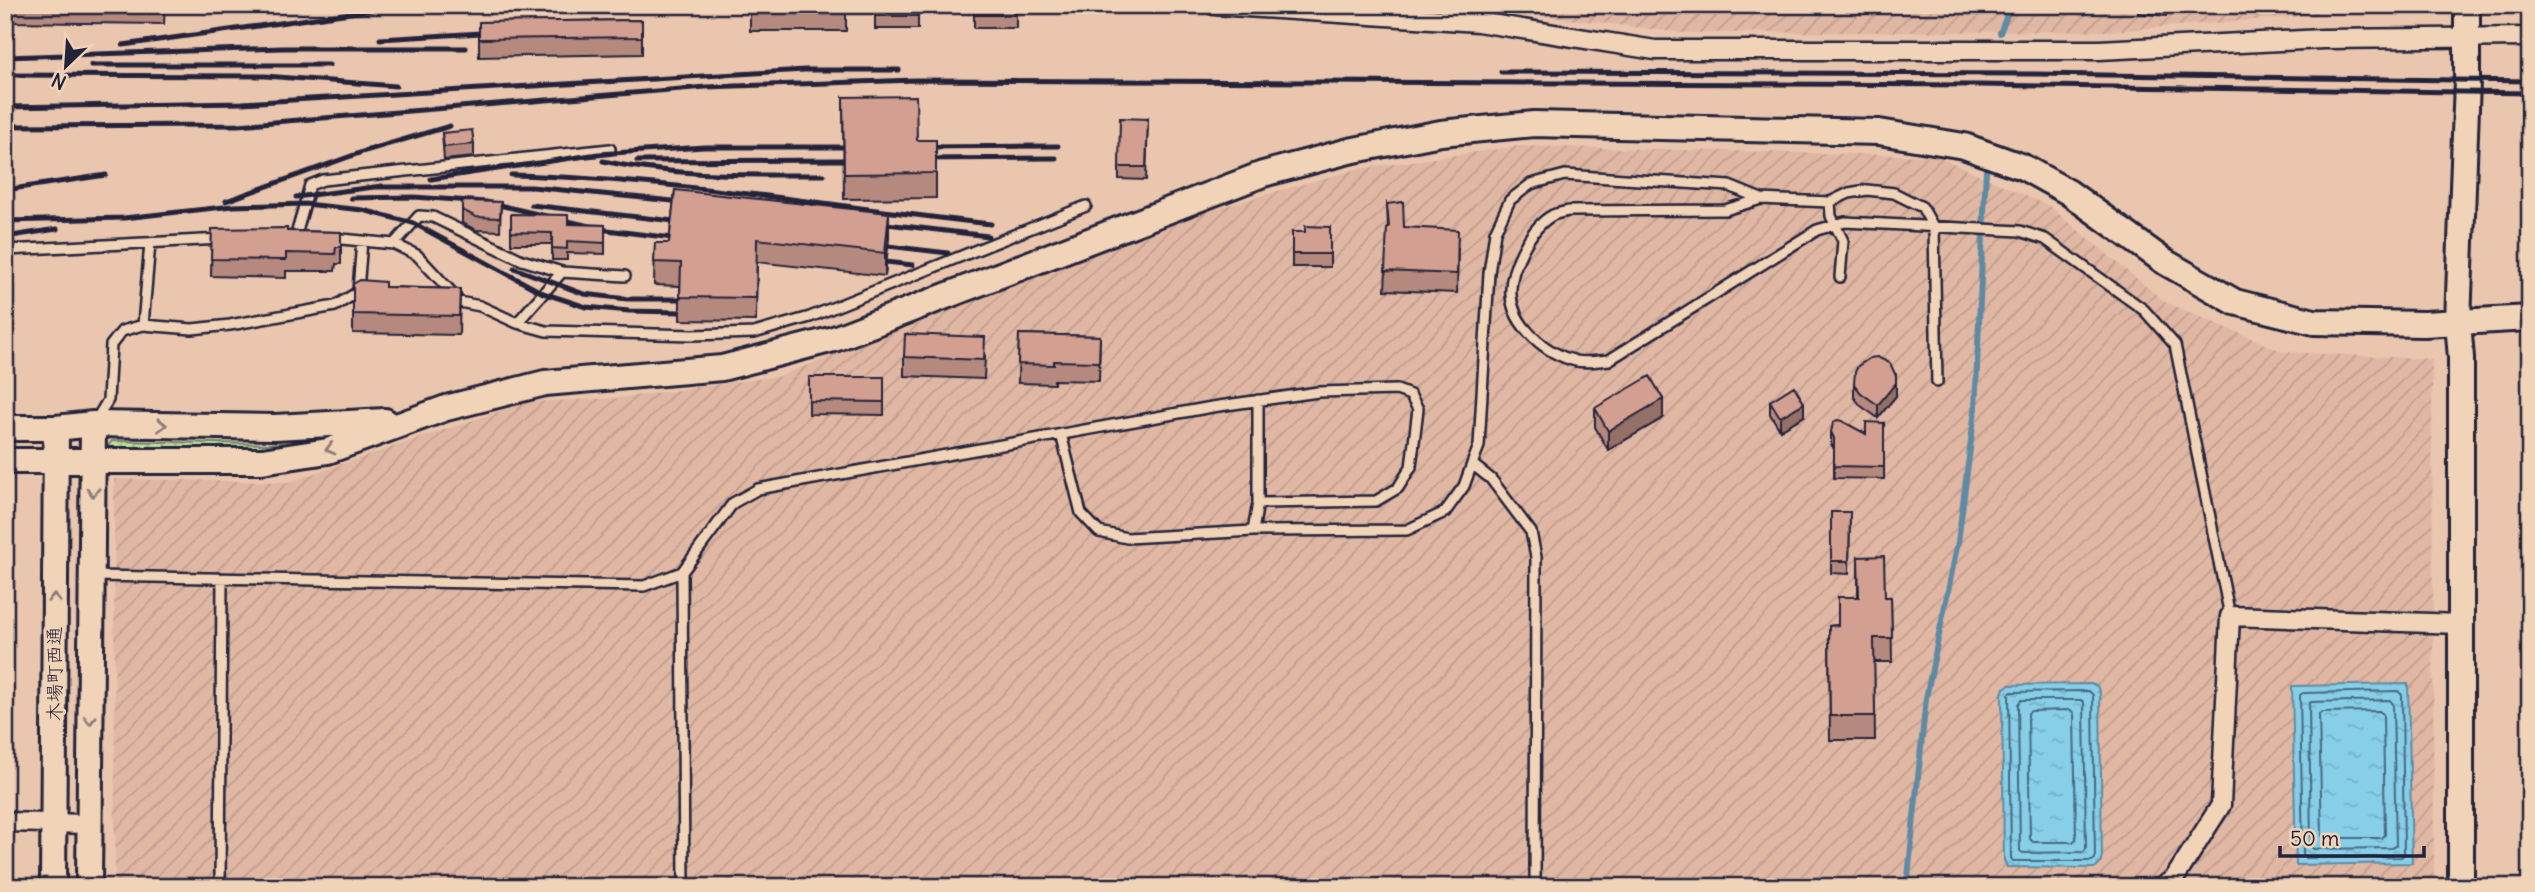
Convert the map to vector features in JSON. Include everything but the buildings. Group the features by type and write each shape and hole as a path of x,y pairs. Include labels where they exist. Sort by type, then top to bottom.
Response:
{"street":[{"path":"1214,5 1478,22 1655,50 2099,50 2323,39 2530,37"},
{"path":"2461,887 2461,358 2458,323 2467,5"},
{"path":"5,461 262,461 328,450 446,408 545,383 722,368 834,339 1184,202 1263,174 1349,151 1441,133 1534,124 1879,132 1964,146 2023,167 2068,192 2165,262 2235,302 2315,322 2458,323 2530,318"},
{"path":"5,428 56,428 93,424 335,425 417,418"},
{"name":"木場町西通","path":"89,887 93,424"},
{"name":"木場町西通","path":"53,887 56,428"},
{"path":"2162,887 2174,878 2221,805 2230,616 2460,624"},
{"path":"5,822 88,824"}],"lane":[{"path":"296,235 310,186 323,180 610,149"},
{"path":"1061,434 1081,513 1099,531 1127,538 1254,531 1407,530 1445,512 1464,486 1479,446 1489,273 1496,232 1510,200 1531,184 1565,175 1729,186 1761,199"},
{"path":"1937,382 1934,228 1922,207 1894,192 1867,190 1849,193 1830,202 1761,199 1725,210 1569,211 1552,216 1528,240 1520,257 1510,294 1516,316 1529,333 1550,350 1577,361 1609,360 1817,230 1835,224 1845,222 1934,228 2020,231 2045,239 2144,310 2175,345 2230,616"},
{"path":"1830,202 1832,216 1843,241 1840,277"},
{"path":"434,299 480,306 517,323 546,331 693,335 754,333 810,317 1086,206"},
{"path":"394,244 419,216 433,217 522,260 562,272 625,276"},
{"path":"283,235 309,236"},
{"path":"322,237 394,244 417,255 460,301"},
{"path":"7,250 230,238"},
{"path":"358,292 362,241"},
{"path":"143,325 150,243"},
{"path":"517,323 562,272"},
{"path":"93,424 108,400 111,345 122,331 143,325 192,329 230,325 335,306 358,292 371,293"},
{"path":"93,576 644,586 682,572 733,503 758,489 1258,400 1318,393 1397,390 1410,395 1418,409 1411,467 1398,488 1376,501 1258,503"},
{"path":"1254,531 1258,503 1258,400"},
{"path":"1472,464 1491,478 1531,532 1536,557 1535,887"},
{"path":"682,572 684,887"},
{"path":"220,887 222,579"}],"shaded area":[{"path":"1457,5 2442,5 2430,14 2330,14 2111,31 1682,33"},
{"path":"1519,146 1937,156 2049,206 2165,302 2284,352 2432,359 2434,887 115,887 114,479 288,482 528,402 619,398 780,376 1196,214 1357,169"}],"green space":[{"path":"337,439 267,451 112,450 108,446 112,441 266,444"}],"water":[{"path":"2408,684 2412,863 2296,865 2292,686"},
{"path":"2009,685 2097,686 2100,692 2102,862 2096,868 2007,867 2004,860 2004,688"}],"waterway":[{"path":"2000,33 2011,5"},
{"path":"1907,887 1926,698 1958,542 1975,410 1986,169"}],"railway":[{"path":"123,45 407,5"},
{"path":"380,39 498,32"},
{"path":"5,57 282,48 466,48"},
{"path":"91,65 329,65"},
{"path":"5,107 242,103 805,70 899,70"},
{"path":"1501,72 2035,74 2530,81"},
{"path":"5,75 265,76 396,86"},
{"path":"5,126 238,125 706,87 916,80 1980,85 2530,93"},
{"path":"226,201 365,151 450,126"},
{"path":"917,147 1058,146"},
{"path":"431,179 598,154 704,147 843,147"},
{"path":"917,159 1056,158"},
{"path":"637,161 843,160"},
{"path":"603,161 685,172 824,175"},
{"path":"5,190 106,175"},
{"path":"511,175 631,182 751,194 991,224"},
{"path":"296,197 382,186"},
{"path":"373,187 532,187 693,203"},
{"path":"351,198 414,197 486,202 607,230 673,238"},
{"path":"5,221 124,218 233,206 305,204 363,210 413,223 543,293 586,307 680,312"},
{"path":"531,205 674,221"},
{"path":"870,222 988,236"},
{"path":"5,237 57,229"},
{"path":"888,246 948,253"},
{"path":"886,262 913,265"},
{"path":"514,268 584,294 627,299 681,299"}]}
